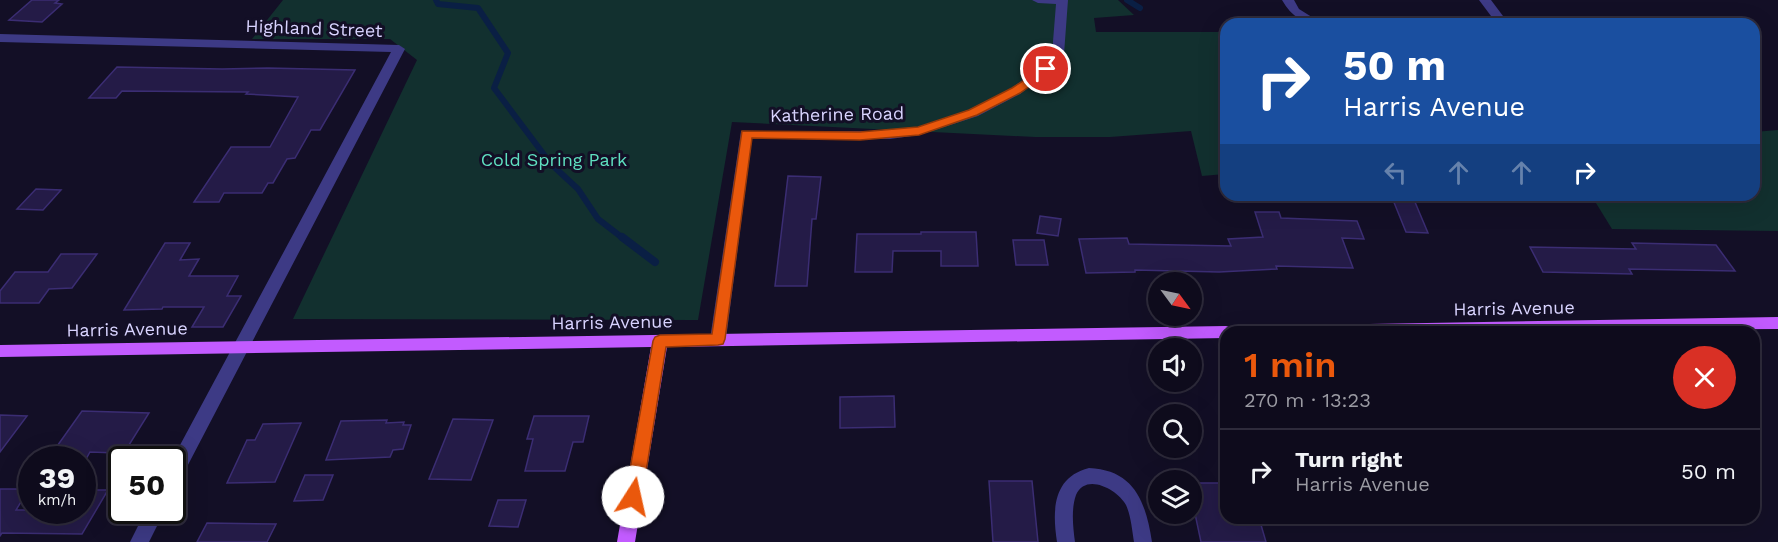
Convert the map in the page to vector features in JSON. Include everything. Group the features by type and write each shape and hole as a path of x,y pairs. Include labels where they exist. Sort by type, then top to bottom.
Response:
{"main road":[{"name":"Harris Avenue","path":"1602,326 1778,323"},
{"name":"Harris Avenue","path":"0,351 1220,332"},
{"path":"626,542 660,341"}],"street":[{"path":"1038,0 1062,1"},
{"path":"1288,0 1294,11 1306,18"},
{"path":"1485,0 1498,18"},
{"name":"Katherine Road","path":"718,339 746,134 890,135 919,131 973,113 1016,91 1054,62 1058,54 1062,1"},
{"name":"Highland Street","path":"0,38 399,49 241,347"},
{"path":"186,451 241,347"},
{"path":"1066,542 1064,530 1066,503 1073,484 1086,477 1106,478 1123,487 1133,501 1143,542"},
{"path":"139,542 149,524"}],"green space":[{"name":"Cold Spring Park","path":"283,0 1118,0 1134,15 1094,18 1096,32 1220,32 1220,174 1202,176 1191,131 1110,137 1035,137 732,122 698,320 293,319 417,60 390,39 252,39"},
{"path":"1778,130 1778,231 1612,229 1595,201 1760,201 1760,132"}],"building":[{"path":"32,0 59,0 55,3 62,4 42,22 9,20"},
{"path":"117,67 355,70 320,130 311,130 295,158 287,159 273,183 268,183 262,193 224,193 219,202 194,202 231,147 270,147 298,97 246,94 248,92 122,91 116,98 89,98"},
{"path":"788,176 821,177 816,219 812,219 807,286 775,286"},
{"path":"36,189 61,190 43,210 17,209"},
{"path":"1393,201 1415,201 1428,233 1406,232"},
{"path":"1255,212 1279,212 1281,218 1357,221 1364,239 1342,238 1353,268 1276,266 1277,269 1219,272 1135,270 1135,272 1086,273 1079,239 1127,238 1129,244 1231,246 1228,239 1263,237"},
{"path":"1040,216 1061,219 1058,236 1037,233"},
{"path":"921,232 976,232 978,266 941,266 941,251 893,251 892,272 855,272 857,234 921,234"},
{"path":"1013,240 1044,240 1048,265 1016,265"},
{"path":"165,243 190,243 180,260 199,259 189,276 238,276 227,296 241,296 223,327 192,327 204,307 124,310"},
{"path":"1632,243 1716,245 1735,271 1629,269 1632,274 1543,272 1530,247 1636,249"},
{"path":"61,254 97,254 72,288 49,289 39,303 0,303 0,291 15,272 48,272"},
{"path":"894,396 895,427 840,428 840,397"},
{"path":"82,411 149,413 129,445 108,446 108,453 96,452 96,446 57,446"},
{"path":"0,415 27,416 0,452"},
{"path":"534,416 589,416 583,442 573,442 565,471 525,471 533,439 527,439"},
{"path":"453,419 493,420 471,480 429,479"},
{"path":"387,420 386,423 404,422 403,425 411,425 403,449 393,450 390,457 326,460 341,421"},
{"path":"301,423 275,482 227,483 247,440 255,440 263,424"},
{"path":"305,475 333,475 323,500 294,501"},
{"path":"989,481 1032,481 1038,542 993,542"},
{"path":"1202,483 1220,483 1220,524 1261,524 1266,542 1201,542 1197,524 1202,524"},
{"path":"0,489 18,489 16,510 18,510 18,524 88,524 82,534 2,533 0,536"},
{"path":"96,490 108,490 96,510"},
{"path":"498,500 526,500 518,527 489,526"},
{"path":"207,523 276,524 267,542 197,542"}],"waterway":[{"path":"436,0 438,4 478,8 508,53 494,88 551,164 578,189 598,219 624,239"},
{"path":"1127,0 1140,8"},
{"path":"622,237 655,262"}],"route":[{"path":"633,497 660,341 718,339 746,134 860,136 919,131 973,113 1016,91 1046,69"}]}
